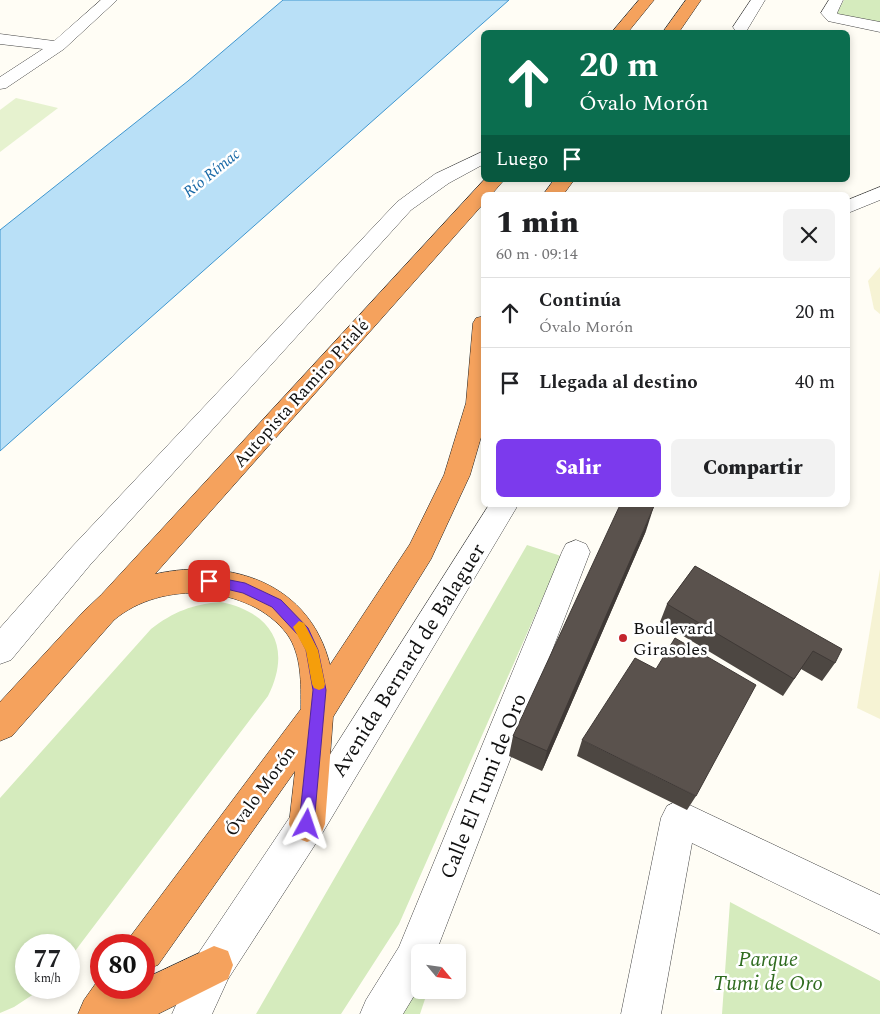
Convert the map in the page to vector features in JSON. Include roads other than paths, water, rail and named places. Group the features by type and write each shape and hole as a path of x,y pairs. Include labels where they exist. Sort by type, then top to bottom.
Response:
{"highway":[{"path":"622,30 648,0"},
{"path":"672,30 694,0"},
{"name":"Autopista Ramiro Prialé","path":"483,192 492,182"},
{"name":"Autopista Ramiro Prialé","path":"108,606 481,194"},
{"path":"307,824 317,712 421,551 457,475 478,403 481,363"},
{"name":"Óvalo Morón","path":"0,725 108,606 132,594 158,585 184,581 234,584 256,592 276,604 303,632 312,650 317,669 320,690 317,712 155,936"},
{"path":"116,1014 214,965"},
{"path":"98,1014 109,999"}],"street":[{"path":"0,84 58,46 110,0"},
{"path":"741,27 758,0"},
{"path":"836,0 829,13 837,20 880,27"},
{"path":"0,39 58,46"},
{"path":"0,650 80,557 404,206 427,187 458,168 481,158"},
{"path":"850,207 880,193"},
{"name":"Avenida Bernard de Balaguer","path":"192,1014 214,965 307,824 503,507"},
{"name":"Calle El Tumi de Oro","path":"380,1014 413,961 576,552"},
{"path":"641,1014 679,818 880,915"}],"water":[{"name":"Río Rímac","path":"283,0 509,0 0,451 0,230 188,81"}],"place":[{"name":"Boulevard Girasoles","path":"623,638"}],"park label":[{"name":"Parque Tumi de Oro","path":"768,971"}]}
